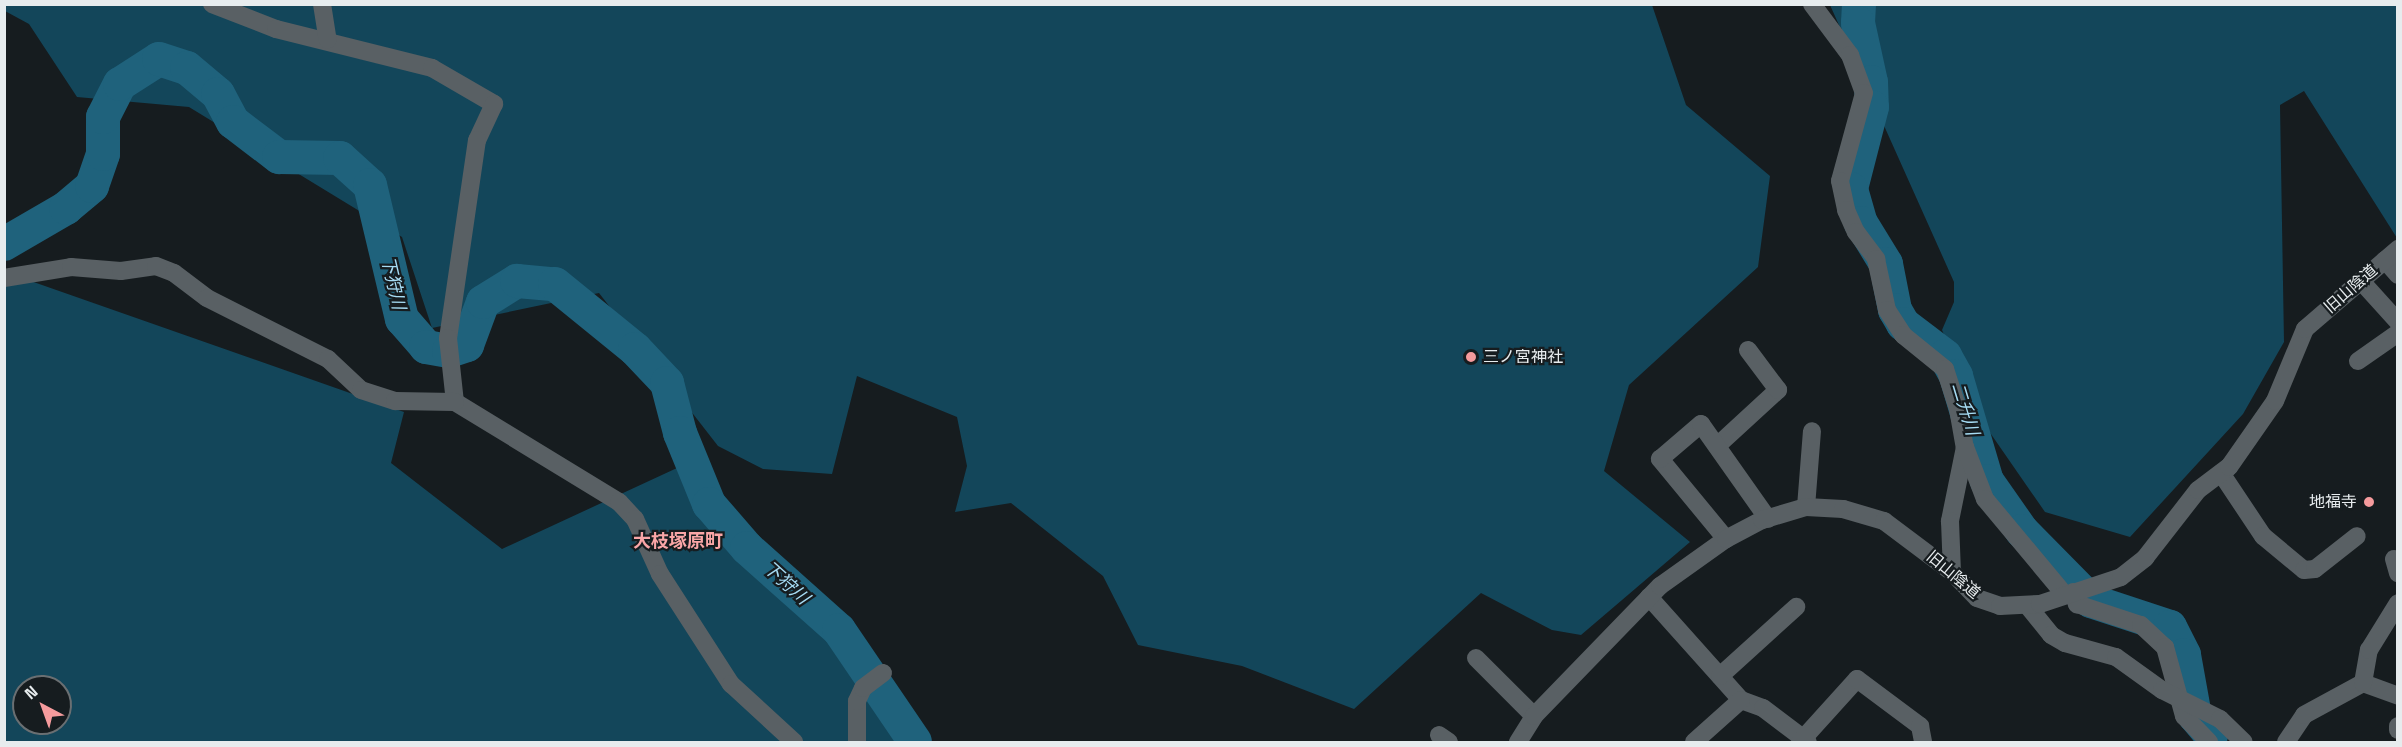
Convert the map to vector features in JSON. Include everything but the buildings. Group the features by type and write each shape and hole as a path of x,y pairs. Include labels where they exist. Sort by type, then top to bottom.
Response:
{"street":[{"path":"212,4 276,29 328,40 432,68 494,104 477,140 448,338 449,366 455,402"},
{"path":"322,4 328,40"},
{"path":"1812,4 1850,55 1864,93 1840,181 1846,210 1856,232 1876,259 1887,310 1895,325 1945,369 1965,447 1985,499 2078,604 2142,625 2165,647 2184,716 2209,742"},
{"path":"2391,254 2397,275"},
{"name":"旧山陰道","path":"1518,742 1534,716 1649,597 1726,539 1768,519 1806,507 1843,509 1884,521 1952,572 1977,598 2000,606 2027,605 2069,594 2121,576 2145,558 2198,490 2221,473 2275,401 2305,329 2391,254"},
{"path":"4,278 71,267 121,271 156,266 174,273 207,298 328,359 361,390 395,401 455,402 619,502 635,519 660,574 731,684 794,742"},
{"path":"2361,281 2397,322"},
{"path":"2358,361 2397,333"},
{"path":"1717,446 1778,390 1748,350"},
{"path":"1726,539 1660,459 1701,424 1768,519"},
{"path":"1806,507 1812,431"},
{"path":"1952,572 1950,521 1965,447"},
{"path":"2221,473 2263,536 2304,570 2315,569 2357,536"},
{"path":"1649,597 1741,700 1763,708 1803,741 1857,679 1920,726 1923,742"},
{"path":"2286,742 2304,716 2363,683 2370,650 2397,603"},
{"path":"2027,605 2051,635 2065,644 2116,657 2162,690 2220,719 2244,742"},
{"path":"1720,676 1796,607"},
{"path":"1476,658 1534,716"},
{"path":"856,742 857,701 863,688 882,674"},
{"path":"2363,683 2397,696"},
{"path":"1694,742 1741,700"}],"shaded area":[{"path":"4,5 1652,5 1686,105 1770,176 1758,267 1629,385 1604,471 1690,542 1581,635 1552,630 1481,593 1354,709 1242,666 1138,645 1103,576 1011,503 955,512 967,466 957,417 857,376 832,474 763,469 718,446 599,293 432,328 402,237 189,107 77,97 29,24 5,11"},
{"path":"1830,5 2397,5 2397,238 2304,91 2280,105 2284,342 2243,414 2130,537 2045,512 1984,424 1942,330 1954,302 1954,282"},
{"path":"5,272 404,412 391,463 502,549 677,468 917,742 5,742"}],"waterway":[{"name":"二升川","path":"1859,4 1858,23 1871,82 1872,107 1851,189 1861,223 1886,264 1895,310 1903,324 1945,356 1956,376 1987,481 2022,531 2091,601 2170,627 2184,655 2195,716 2211,735"},
{"name":"下狩川","path":"4,244 66,208 92,186 103,154 103,117 120,84 159,59 187,68 218,94 233,122 279,157 340,158 370,185 402,319 426,347 449,351 467,345 483,302 517,281 555,284 635,349 667,383 680,433 709,504 747,548 839,630 915,742"}],"place":[{"name":"三ノ宮神社","path":"1471,357"},
{"name":"地福寺","path":"2369,502"}],"district":[{"name":"大枝塚原町","path":"678,541"}]}
